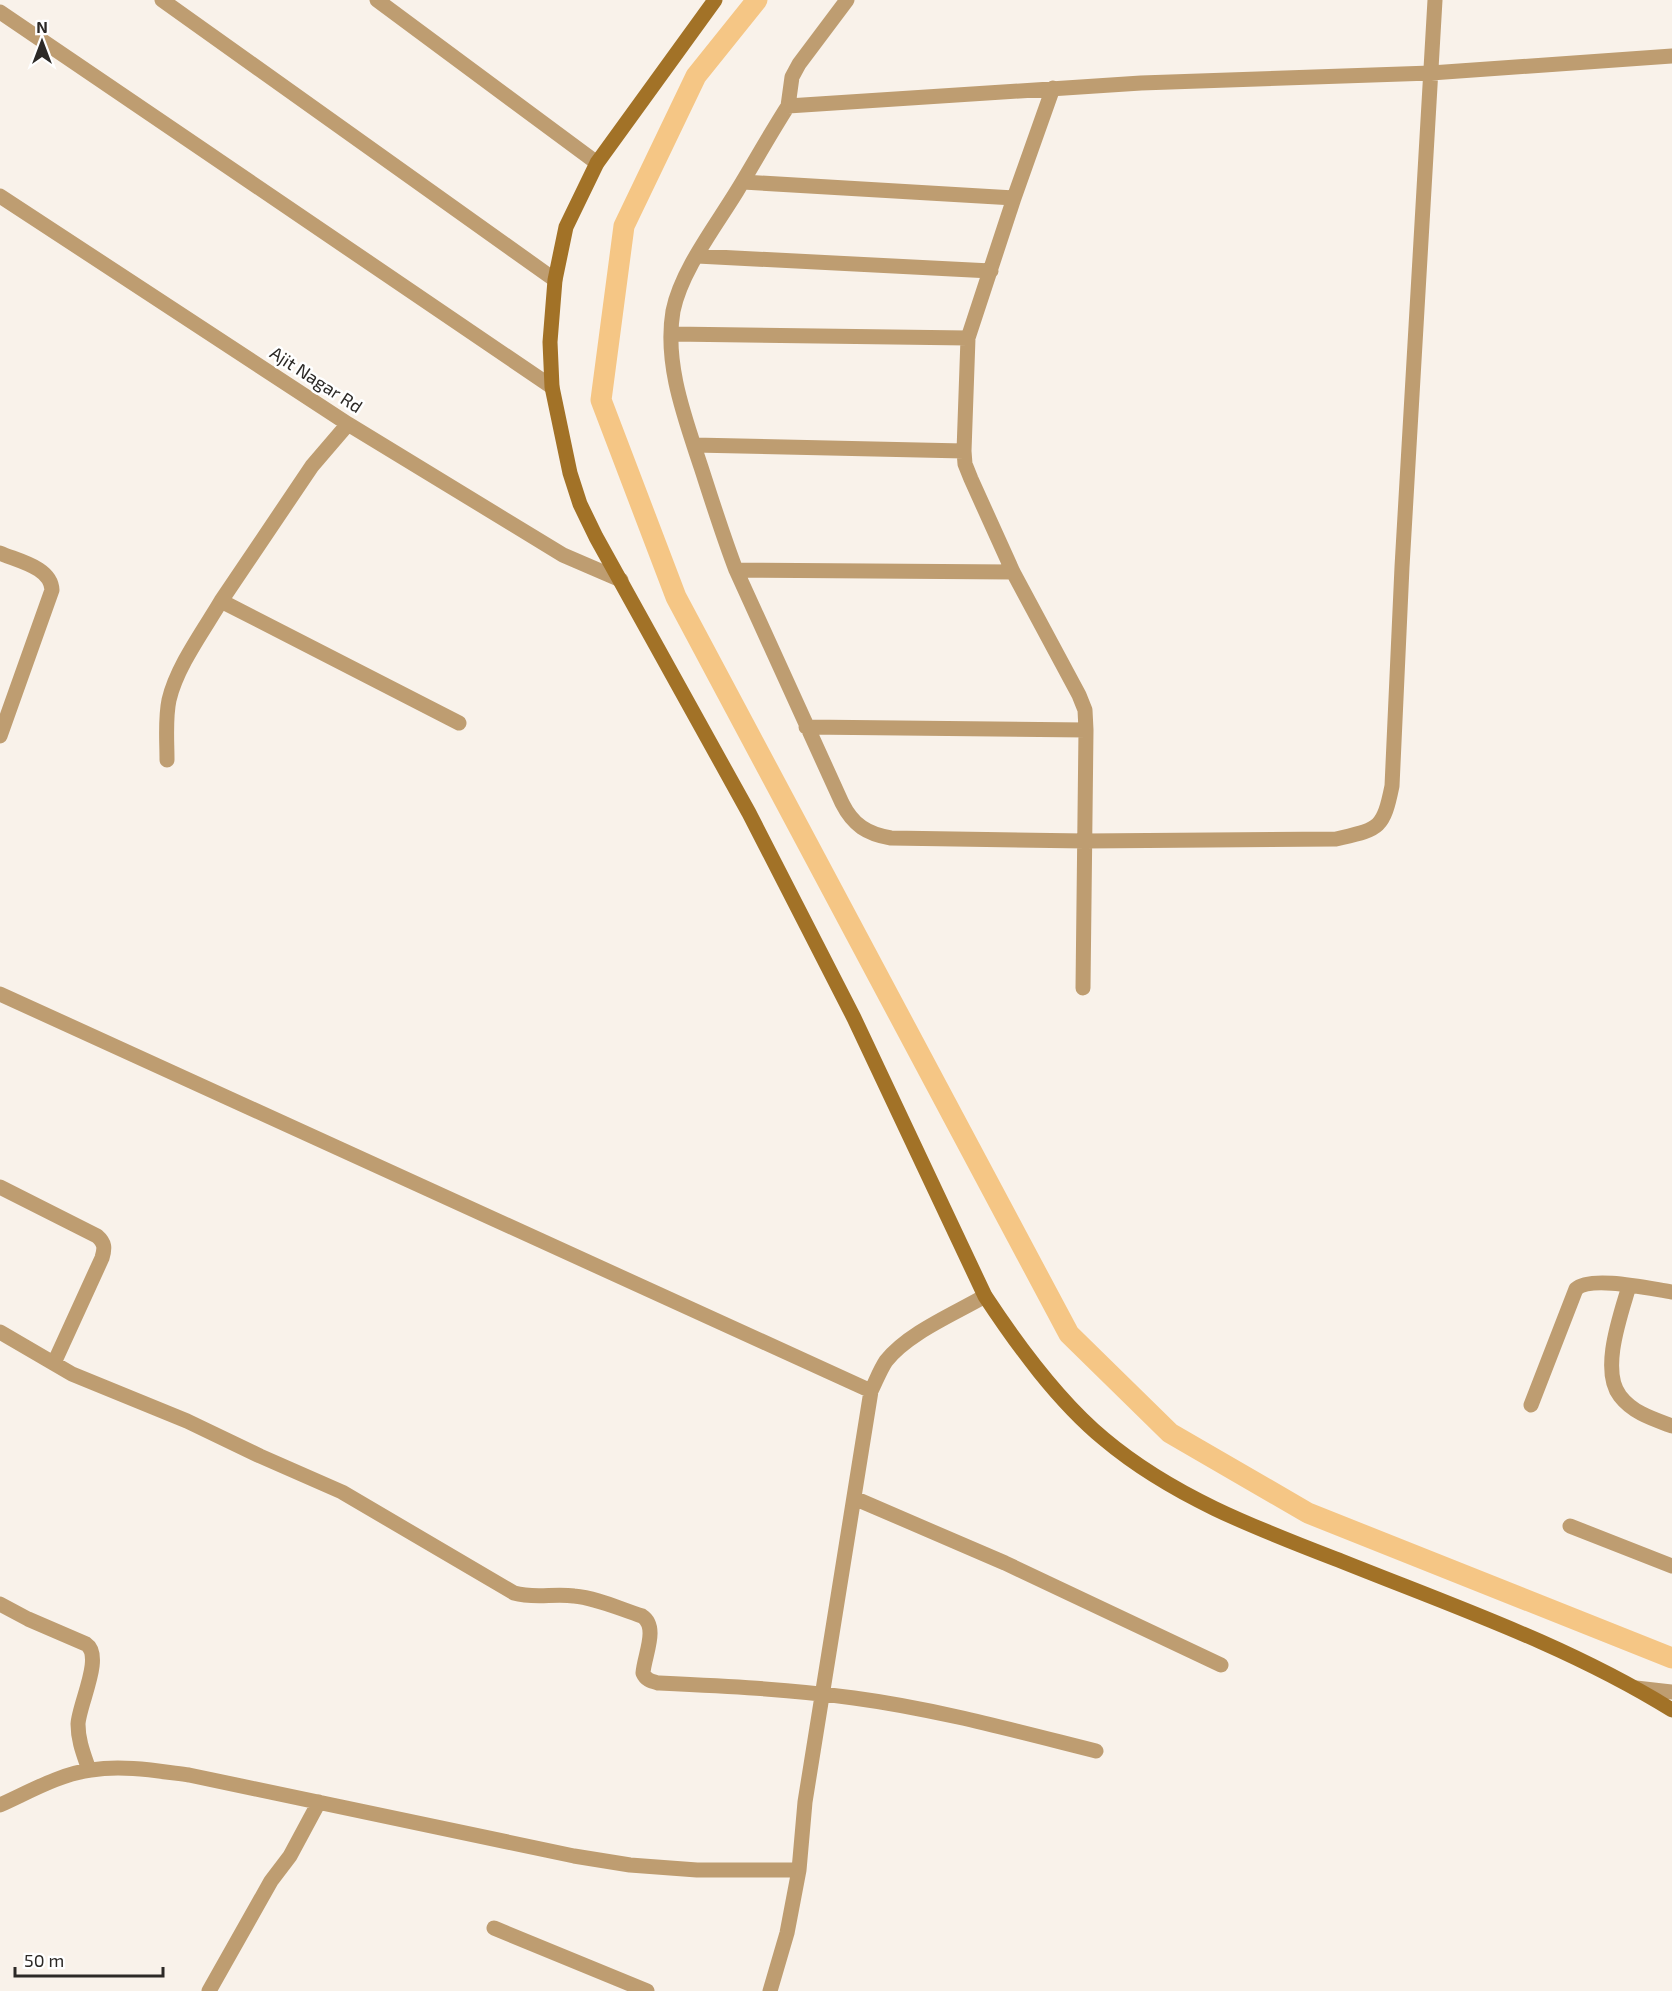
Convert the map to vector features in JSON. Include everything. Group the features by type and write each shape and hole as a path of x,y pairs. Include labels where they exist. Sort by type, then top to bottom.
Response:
{"street":[{"path":"162,0 555,280"},
{"path":"377,0 597,163"},
{"path":"715,0 597,163 566,227 555,280 550,342 552,387 570,473 580,504 748,813 849,1008 985,1296 1062,1400 1104,1439 1189,1496 1265,1532 1482,1617 1588,1664 1672,1710"},
{"path":"847,0 799,64 792,77 788,106 681,286 673,312 672,334 676,384 724,541 806,727 848,815 867,832 891,838 1085,841 1336,839 1374,828 1383,820 1392,786 1402,567 1435,0"},
{"path":"0,12 552,387"},
{"path":"788,106 1053,88 1431,73 1672,56"},
{"path":"1053,88 968,338 964,451 970,479 1013,572 1085,710 1083,988"},
{"path":"743,182 1014,198"},
{"name":"Ajit Nagar Rd","path":"0,196 348,424 563,555 621,580"},
{"path":"697,256 991,271"},
{"path":"672,334 968,338"},
{"path":"167,760 166,718 169,698 184,664 221,601 312,465 348,424"},
{"path":"694,445 964,451"},
{"path":"0,553 44,572 50,578 52,590 0,736"},
{"path":"736,570 1013,572"},
{"path":"221,601 459,723"},
{"path":"806,727 1086,730"},
{"path":"0,994 871,1391"},
{"path":"0,1187 97,1236 105,1246 102,1258 54,1363"},
{"path":"1531,1405 1576,1289 1580,1285 1597,1282 1672,1292"},
{"path":"1629,1286 1612,1357 1614,1386 1619,1395 1632,1408 1672,1426"},
{"path":"770,1991 787,1933 799,1870 805,1802 821,1694 871,1391 885,1363 897,1348 985,1296"},
{"path":"0,1332 72,1374 187,1421 342,1492 514,1593 528,1597 561,1595 585,1597 642,1616 646,1619 650,1634 643,1673 645,1678 650,1680 658,1683 856,1698 934,1712 1096,1751"},
{"path":"854,1498 1005,1563 1221,1665"},
{"path":"1570,1527 1672,1566"},
{"path":"0,1604 86,1644 93,1652 94,1660 79,1717 79,1740 89,1770"},
{"path":"1635,1688 1672,1692"},
{"path":"0,1804 50,1782 89,1770 129,1768 189,1775 574,1856 630,1865 698,1870 799,1870"},
{"path":"209,1991 271,1881 290,1856 319,1802"},
{"path":"494,1928 647,1991"}],"waterway":[{"path":"757,0 696,76 624,226 601,400 676,597 1069,1334 1170,1433 1308,1513 1672,1658"}]}
